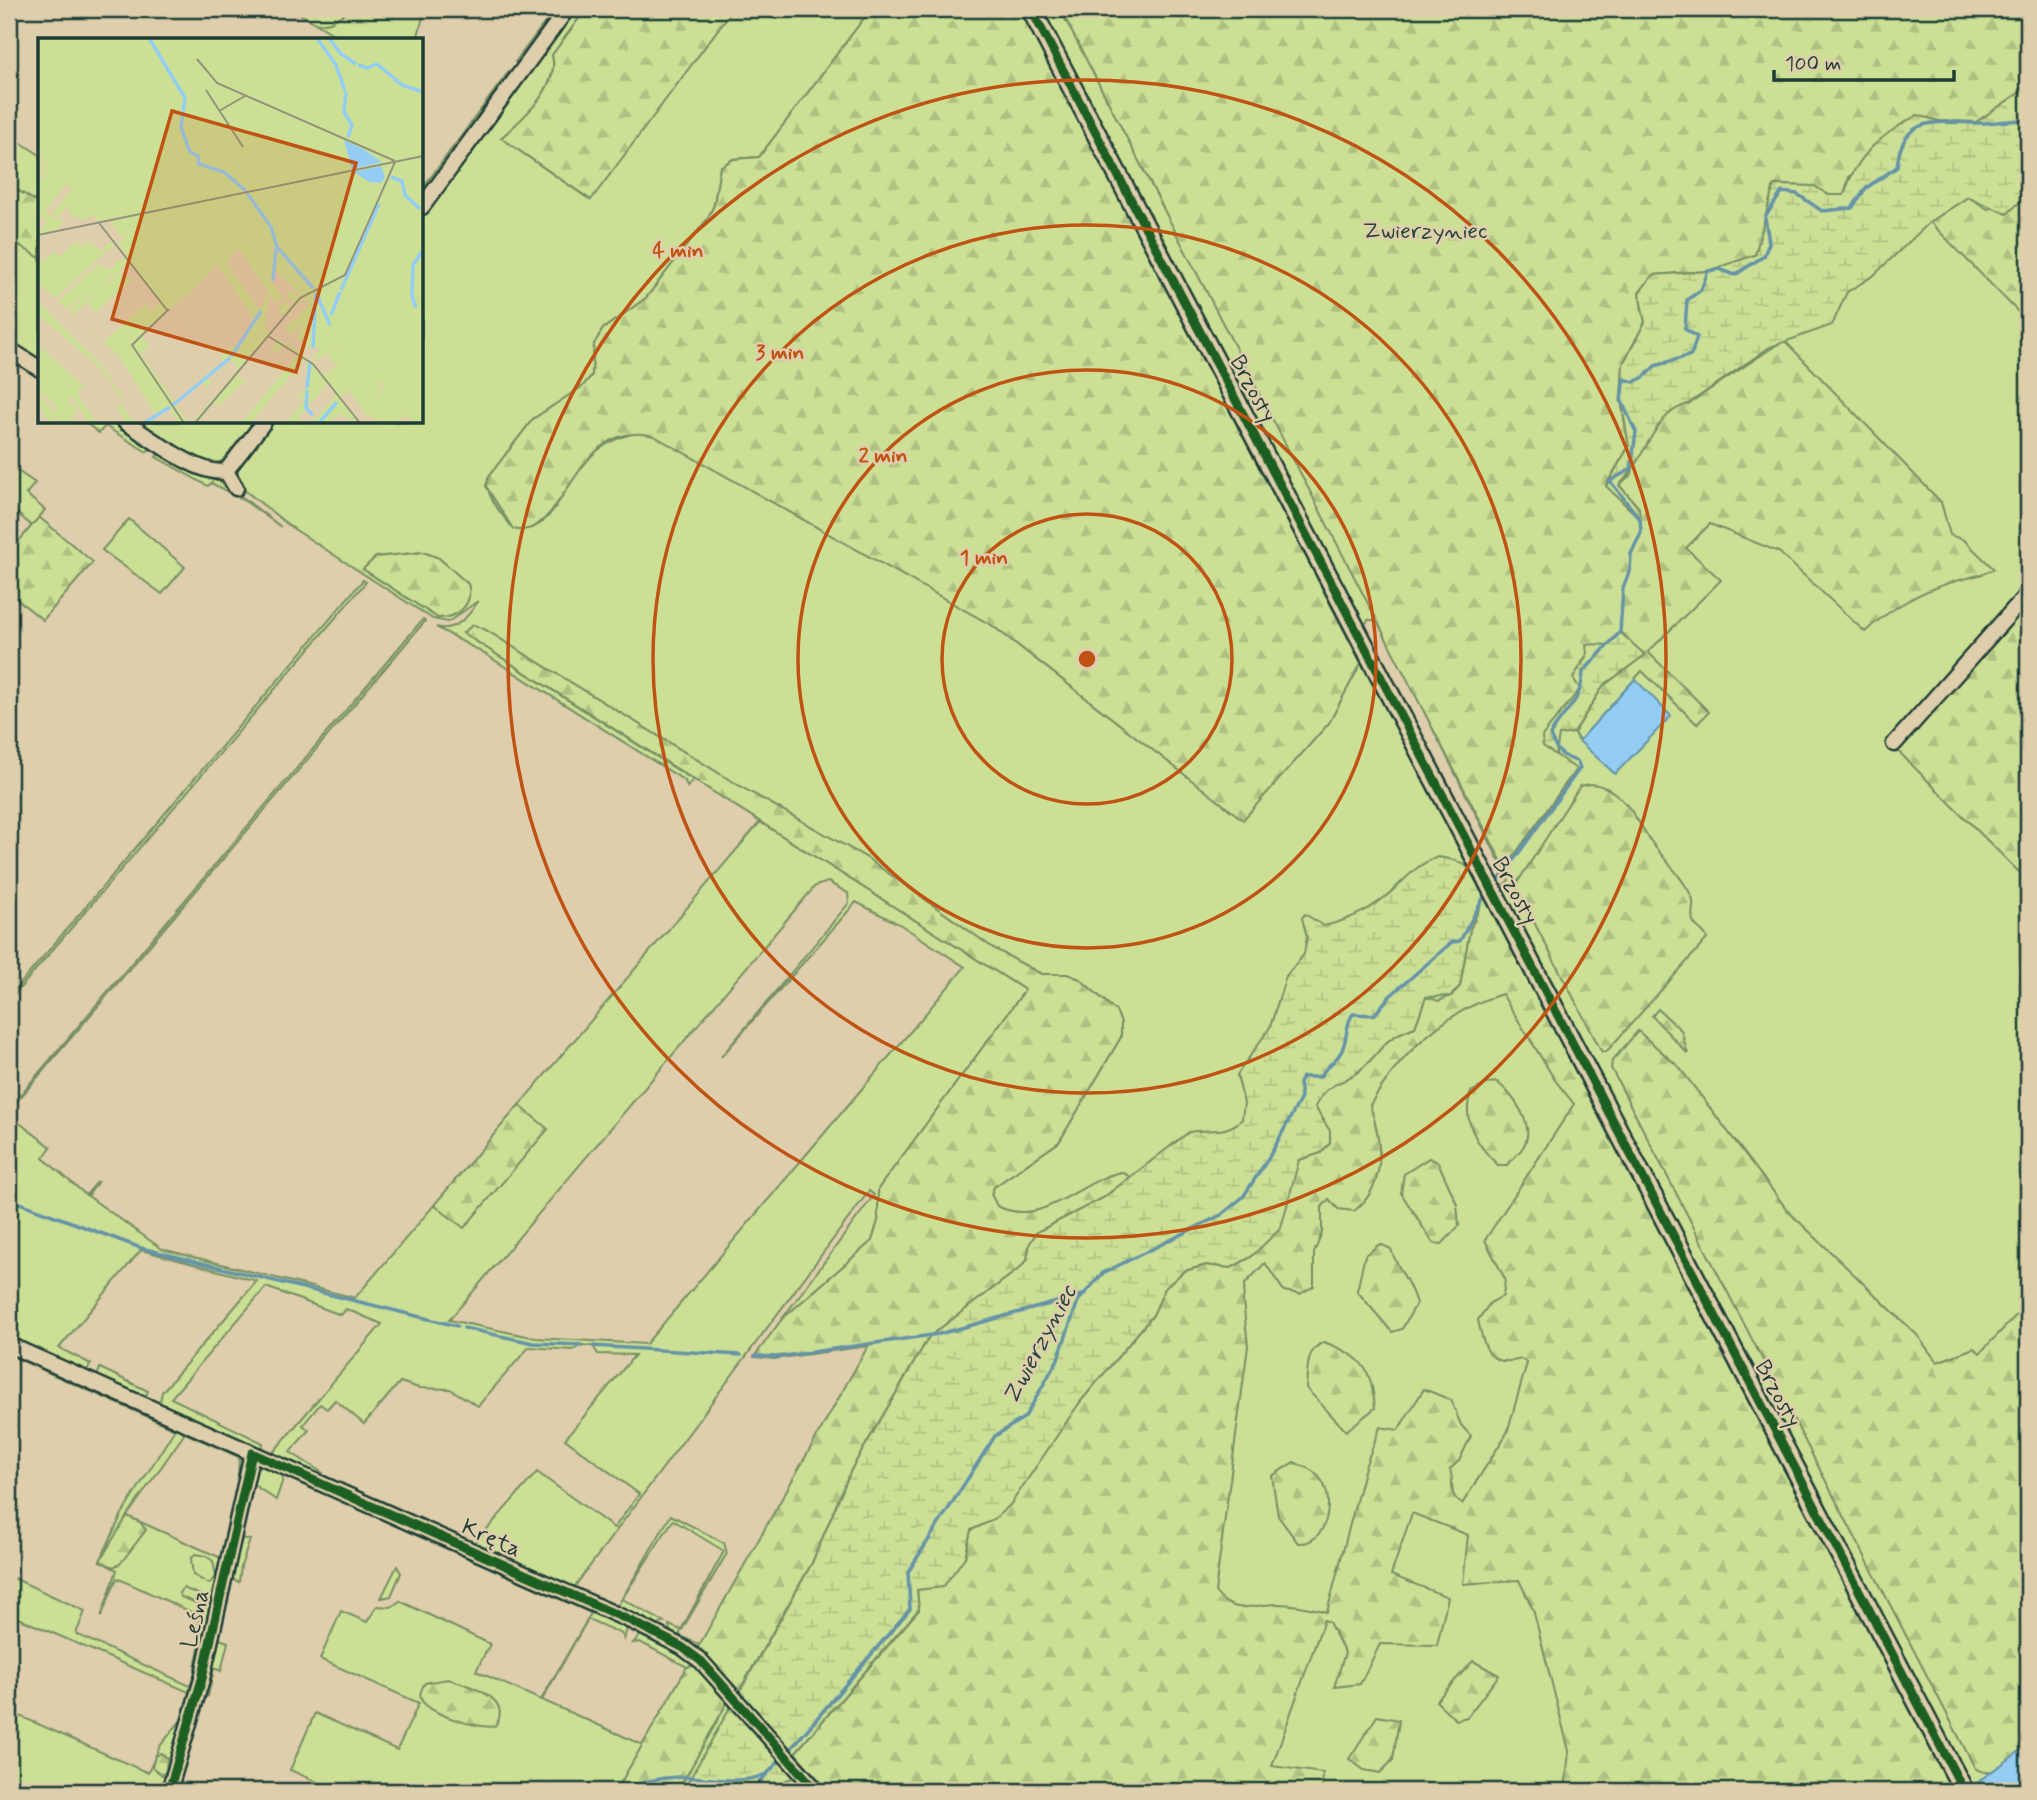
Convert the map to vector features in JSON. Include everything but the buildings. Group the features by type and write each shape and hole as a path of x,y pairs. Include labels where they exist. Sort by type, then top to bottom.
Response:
{"street":[{"path":"424,204 567,9"},
{"name":"Brzosty","path":"1031,9 1964,1791"},
{"path":"9,349 38,368"},
{"path":"128,424 195,465 213,472 226,471 262,424"},
{"path":"226,471 236,488"},
{"path":"1894,744 2028,593"},
{"name":"Kręta","path":"9,1345 633,1622 682,1647 709,1669 817,1791"},
{"name":"Leśna","path":"169,1791 202,1679 252,1453"}],"green space":[{"path":"292,9 352,9 330,22 317,24"},
{"path":"352,9 425,9 418,38 340,38 317,24 330,22"},
{"path":"555,9 561,9 520,64 515,62"},
{"path":"573,9 586,9 552,55 553,67 545,90 529,112 501,138 590,200 733,9 871,9 759,157 733,159 720,167 714,205 708,218 646,298 603,329 594,345 592,375 583,386 533,419 489,476 491,497 513,528 526,529 547,518 584,462 602,447 636,433 590,409 878,9 2028,9 2028,1791 678,1791 728,1701 695,1666 687,1667 640,1642 633,1643 643,1632 697,1663 784,1763 793,1754 710,1663 739,1692 812,1563 851,1470 929,1337 1020,1268 1027,1260 1030,1243 1037,1232 1103,1198 1130,1177 1122,1172 1106,1177 1046,1208 1030,1212 1013,1212 996,1206 991,1194 994,1187 1059,1142 1121,1037 1121,1023 1116,1011 1080,979 1067,974 1041,974 993,948 867,858 743,788 484,629 473,625 463,633 693,780 687,787 685,781 485,654 436,627 449,627 461,622 478,601 448,622 433,619 291,527 238,485 238,467 269,424 424,424 424,212","holes":["749,489 1008,618 1236,811 1368,620 1378,620 1509,880 1475,918 1486,893 1361,663 1329,723 1243,819 993,626","423,552 439,558 468,584 469,591 462,609 451,616 438,618 363,569 376,557"]},
{"path":"586,9 733,9 591,200 501,138 538,101 551,79 552,55"},
{"path":"871,9 1022,9 1361,663 1329,723 1243,820 993,626 654,436 627,434 606,444 588,460 546,517 531,528 513,529 486,486 489,476 533,419 583,386 592,375 594,344 603,329 646,298 708,218 714,205 720,167 734,159 759,157"},
{"name":"Zwierzyniec","path":"1060,9 2028,9 2028,87 1976,122 1939,121 1917,115 1849,177 1844,195 1829,195 1813,186 1774,185 1755,255 1708,271 1653,275 1639,293 1645,322 1623,364 1621,400 1629,446 1606,485 1639,508 1619,485 1632,474 1641,407 1688,404 1784,340 1941,502 1950,535 1964,540 1994,569 1913,598 1865,632 1779,552 1710,524 1686,548 1721,580 1648,652 1709,712 1697,724 1642,671 1579,741 1574,733 1603,686 1645,655 1610,645 1587,655 1582,662 1580,689 1544,746 1576,769 1505,868"},
{"path":"509,71 513,75 424,195 424,186"},
{"path":"2028,87 2028,183 2023,199 2007,214 1968,197 1930,222 1873,276 1847,292 1832,325 1770,347 1666,417 1619,485 1639,508 1640,519 1606,486 1629,446 1621,400 1623,364 1645,322 1639,293 1653,275 1708,271 1755,255 1774,185 1814,186 1829,195 1844,195 1855,168 1863,157 1881,139 1917,115 1939,121 1976,122"},
{"path":"9,135 38,154 38,203 9,185"},
{"path":"2028,183 2028,322 1930,222 1968,197 1988,209 2023,199"},
{"path":"9,185 38,203 38,257 9,239"},
{"path":"9,239 38,257 38,362 9,344"},
{"path":"88,424 119,424 150,442 152,446 147,452 105,426 99,433"},
{"path":"137,424 258,424 228,458 211,464 201,463"},
{"path":"160,453 228,486 281,527 242,499 211,483 208,486 156,457"},
{"path":"9,465 35,483 26,494 45,510 32,526 9,506"},
{"path":"39,517 93,562 43,620 9,593 9,553"},
{"path":"129,519 185,567 162,594 102,550"},
{"path":"423,552 439,558 468,584 469,598 466,604 452,616 438,618 363,569 376,557"},
{"path":"363,580 366,582 9,1001 9,997"},
{"path":"2028,600 2028,881 1895,748"},
{"path":"423,619 425,621 9,1111 9,1108"},
{"path":"473,625 484,629 743,788 867,858 993,948 1041,974 1067,974 1080,979 1116,1011 1121,1023 1121,1037 1059,1142 994,1187 991,1194 997,1206 1030,1212 1061,1201 1106,1177 1122,1172 1130,1177 1103,1198 1037,1232 1030,1243 1027,1260 1020,1268 929,1337 851,1470 812,1563 738,1693 697,1649 868,1346 774,1359 754,1357 782,1319 872,1241 878,1221 878,1189 1025,990 463,633"},
{"path":"1620,632 1645,655 1603,686 1574,733 1559,735 1556,755 1543,746 1542,736 1580,689 1573,678 1587,655 1586,644 1610,645"},
{"path":"1591,784 1611,790 1633,813 1688,889 1693,900 1693,920 1707,939 1607,1051 1602,1052 1515,886 1580,786"},
{"path":"760,822 1025,990 878,1189 878,1221 872,1241 782,1319 874,1195 869,1191 571,1589 454,1539 455,1534 475,1543 537,1472 614,1528 639,1494 565,1439 635,1355 598,1354 593,1346 581,1345 573,1350 529,1347 478,1406 450,1389 419,1388 400,1382 364,1424 335,1400 327,1409 320,1404 303,1425 309,1430 290,1452 323,1473 322,1475 404,1511 402,1515 271,1455 382,1324 346,1309 341,1315 266,1287 171,1398 263,1443 261,1451 159,1407 162,1392 257,1281 141,1250 59,1348 91,1364 84,1374 9,1341 9,1115 51,1147 43,1158 86,1195 98,1181 88,1196 162,1249 355,1298","holes":["828,882 848,893 849,903 721,1057 856,902 901,925 965,967 646,1344 536,1338 449,1320 815,886"]},
{"path":"1438,857 1468,867 1486,893 1470,929 1460,986 1451,996 1426,997 1415,1027 1394,1036 1360,1070 1325,1092 1315,1107 1330,1131 1330,1143 1321,1153 1299,1160 1281,1228 1251,1257 1231,1268 1206,1265 1184,1271 1165,1288 1153,1315 1080,1402 1010,1505 993,1520 971,1530 965,1557 943,1587 917,1590 919,1609 794,1754 739,1693 812,1563 851,1470 929,1337 1020,1268 1027,1260 1030,1243 1037,1232 1103,1198 1189,1132 1224,1129 1242,1119 1244,1103 1237,1075 1270,1027 1286,976 1304,954 1307,937 1302,918 1305,914 1324,926 1356,915 1378,902 1422,865"},
{"name":"Zwierzyniec","path":"1486,893 1955,1791 1565,1791 1569,1751 1533,1609 1519,1580 1463,1584 1468,1535 1412,1513 1391,1575 1448,1597 1437,1645 1380,1644 1360,1684 1334,1687 1345,1653 1329,1622 1324,1620 1272,1766 1323,1773 1322,1791 829,1791 795,1753 919,1610 917,1590 965,1557 971,1530 993,1520 1080,1402 1153,1315 1165,1288 1184,1271 1206,1265 1231,1268 1251,1257 1299,1160 1321,1153 1324,1120 1315,1107 1320,1097 1330,1086 1360,1070 1394,1036 1415,1027 1426,997 1439,1001 1451,996 1460,986 1470,929","holes":["1502,994 1555,1080 1574,1104 1485,1240 1505,1279 1503,1296 1490,1303 1478,1320 1483,1338 1494,1358 1501,1361 1521,1359 1527,1363 1507,1433 1462,1504 1453,1493 1450,1469 1459,1461 1471,1436 1461,1425 1451,1400 1424,1389 1398,1430 1380,1427 1365,1467 1327,1612 1283,1604 1237,1607 1222,1600 1215,1592 1248,1346 1243,1301 1245,1284 1265,1263 1284,1291 1300,1294 1314,1286 1314,1253 1322,1233 1322,1207 1329,1199 1338,1209 1354,1211 1373,1189 1379,1148 1370,1105 1410,1052 1461,1011"]},
{"path":"1658,1009 1681,1030 1688,1054 1652,1016"},
{"path":"1638,1031 1679,1067 1788,1211 1917,1335 1937,1362 1974,1348 1980,1353 2028,1303 2028,1742 2011,1761 1997,1770 1983,1772 1975,1768 1611,1068 1612,1061"},
{"path":"1497,1082 1516,1103 1527,1130 1523,1147 1507,1165 1498,1165 1484,1150 1473,1132 1468,1113 1471,1092 1488,1083"},
{"path":"519,1105 548,1129 464,1228 434,1205"},
{"path":"1429,1158 1438,1162 1457,1204 1459,1226 1442,1244 1433,1243 1401,1193 1404,1174"},
{"path":"1380,1244 1391,1249 1416,1304 1402,1329 1392,1332 1357,1291 1365,1255"},
{"path":"1324,1342 1356,1359 1363,1365 1371,1382 1375,1408 1346,1431 1306,1388 1310,1355"},
{"path":"9,1350 242,1455 241,1476 238,1477 239,1457 185,1433 127,1516 221,1558 235,1492 237,1493 201,1666 195,1667 201,1638 197,1629 200,1616 117,1578 101,1617 117,1570 100,1561 122,1514 175,1429 9,1355"},
{"path":"100,1368 148,1391 144,1400 96,1380"},
{"path":"1294,1462 1310,1469 1319,1477 1328,1499 1322,1530 1308,1542 1298,1543 1278,1516 1272,1476"},
{"path":"264,1465 628,1625 624,1640 622,1634 588,1619 542,1700 643,1745 616,1791 338,1791 290,1770 315,1713 397,1750 419,1703 320,1659 341,1611 367,1622 377,1606 391,1607 400,1601 490,1644 476,1671 541,1700 591,1613 284,1476 276,1500 250,1482 255,1468"},
{"path":"671,1515 724,1543 727,1553 679,1635 700,1645 699,1652 710,1663 671,1636 669,1625 681,1630 724,1551 673,1520 622,1599 664,1622 654,1628 588,1599 583,1591 617,1607"},
{"path":"127,1516 140,1522 146,1530 120,1564 113,1567 100,1561"},
{"path":"241,1538 250,1540 241,1566 239,1582 229,1578"},
{"path":"195,1554 206,1556 213,1561 216,1576 209,1584 193,1575 191,1559"},
{"path":"397,1566 401,1573 391,1596 381,1598"},
{"path":"9,1576 85,1611 76,1634 190,1686 193,1678 197,1682 165,1791 26,1791 9,1784 9,1711 148,1773 160,1746 182,1719 189,1692 9,1614"},
{"path":"183,1588 208,1598 206,1607 181,1597 179,1593"},
{"path":"216,1638 228,1642 221,1671 214,1668 208,1696 203,1691"},
{"path":"1473,1661 1499,1675 1467,1717 1456,1720 1436,1701"},
{"path":"695,1666 728,1701 678,1791 616,1791 687,1667"},
{"path":"448,1679 477,1689 494,1700 500,1716 495,1726 478,1726 455,1720 426,1705 420,1695 425,1683"},
{"path":"732,1704 796,1777 786,1780 785,1791 683,1791"},
{"path":"1377,1716 1399,1720 1393,1760 1380,1773 1364,1770 1349,1759"},
{"path":"161,1753 167,1758 166,1771 162,1775 152,1767 155,1757"},
{"path":"796,1777 808,1791 785,1791 786,1780"}],"water":[{"path":"1635,679 1671,716 1615,774 1579,741"},
{"path":"2028,1742 2028,1791 1978,1791 1976,1785 1981,1779 2015,1755"}],"waterway":[{"name":"Zwierzyniec","path":"1497,883 1580,768 1577,761 1559,752 1550,735 1576,699 1583,672 1620,632 1623,588 1630,570 1631,554 1641,533 1640,519 1610,481 1631,469 1636,432 1621,400 1624,379 1634,382 1655,366 1691,355 1697,337 1685,329 1687,300 1701,290 1708,271 1719,269 1735,275 1764,256 1769,243 1765,217 1782,192 1797,194 1822,211 1852,208 1866,188 1897,167 1900,149 1907,136 1916,128 1939,122 2028,120"},
{"name":"Zwierzyniec","path":"789,1751 910,1609 908,1572 995,1436 1025,1417 1058,1359 1078,1301 1103,1273 1221,1215 1243,1197 1268,1159 1301,1098 1299,1083 1302,1077 1320,1077 1339,1056 1353,1014 1374,1015 1390,996 1452,942 1460,941 1486,893"},
{"path":"9,1199 141,1248 457,1326"},
{"path":"755,1356 777,1357 939,1334 1083,1295"},
{"path":"464,1328 533,1343 581,1345"},
{"path":"593,1346 741,1355"},
{"name":"Zwierzyniec","path":"751,1791 783,1757"},
{"path":"618,1791 647,1781 669,1778 734,1780 766,1774"}],"cycle path":[{"path":"1031,9 1964,1791"},
{"path":"169,1791 202,1679 252,1453 633,1622 682,1647 701,1661 817,1791"}]}
